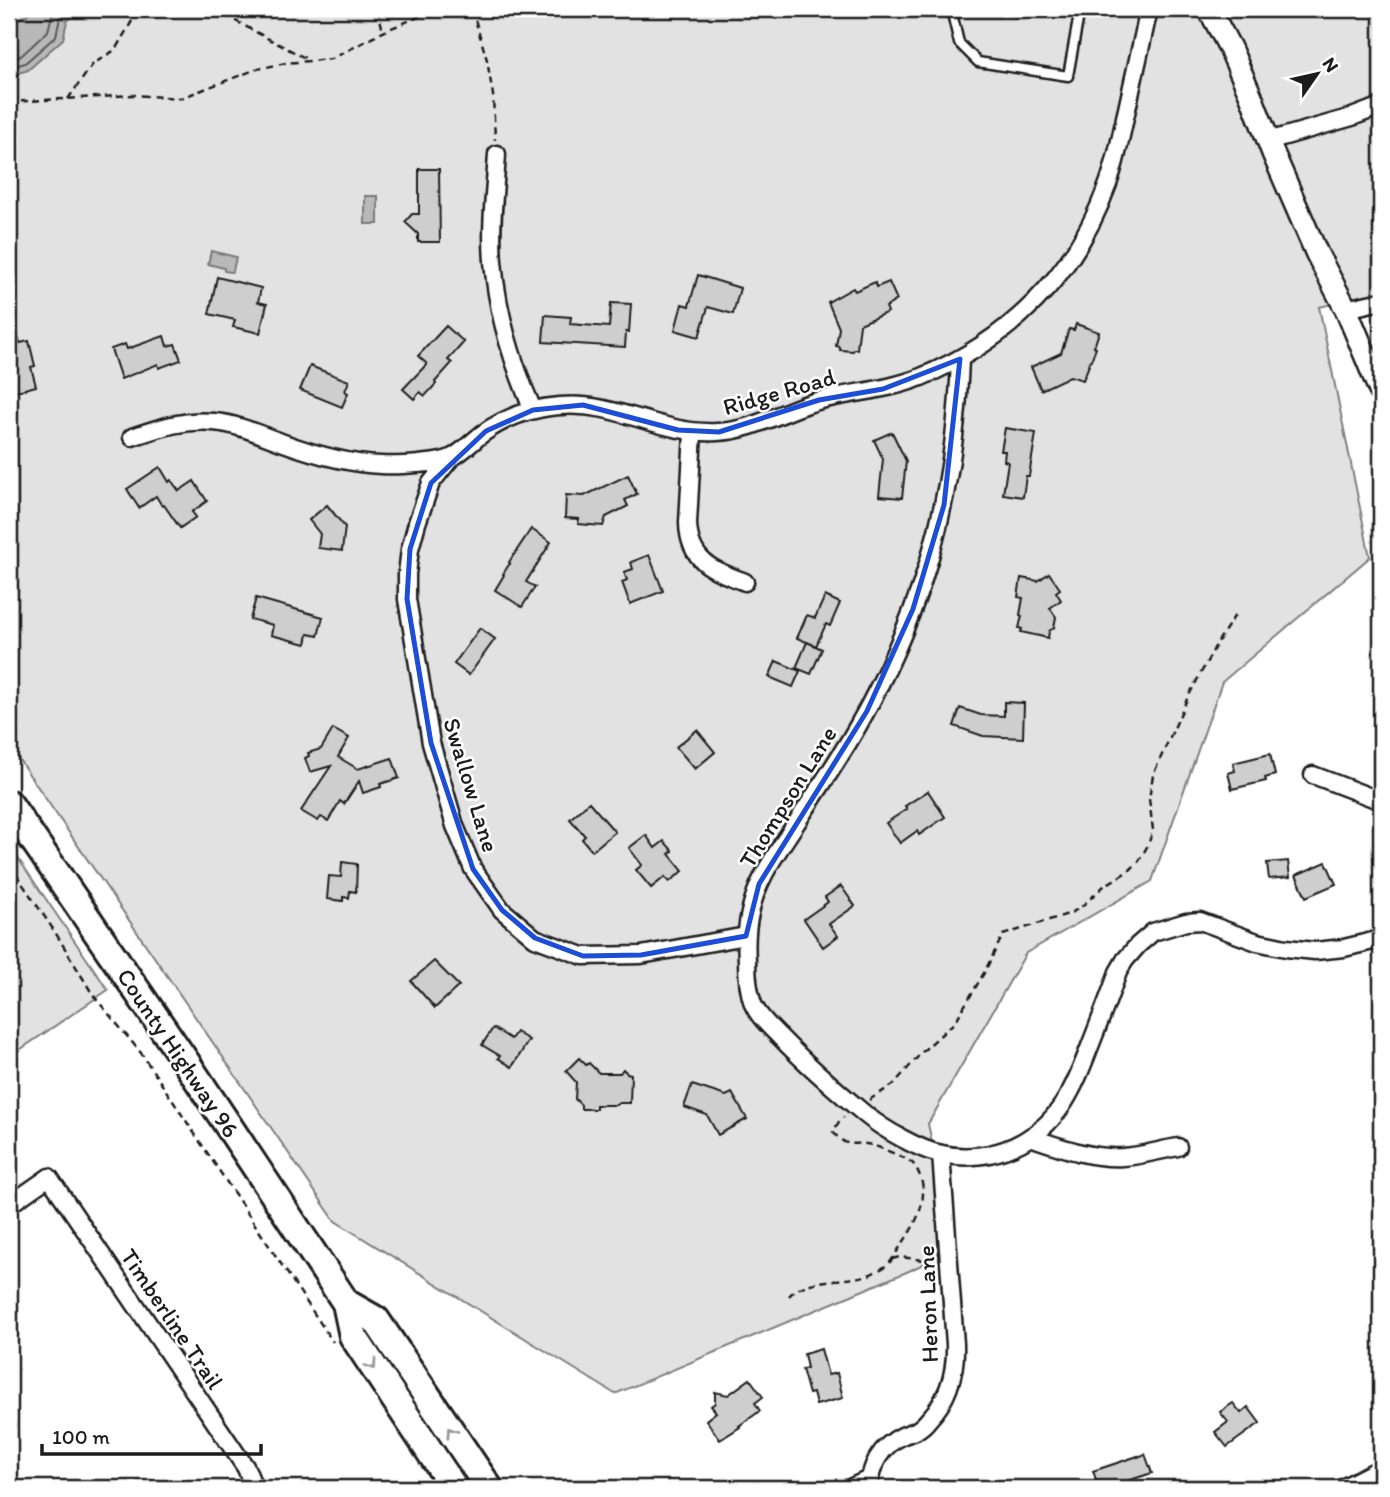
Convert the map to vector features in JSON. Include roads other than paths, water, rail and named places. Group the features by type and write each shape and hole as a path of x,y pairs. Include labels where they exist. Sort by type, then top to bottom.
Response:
{"main road":[{"name":"County Highway 96","path":"9,804 190,1068 346,1303 353,1336 454,1488"},
{"name":"County Highway 96","path":"346,1303 376,1320 489,1488"}],"street":[{"name":"Ridge Road","path":"132,437 171,424 214,422 238,426 285,444 357,463 416,464 451,458 492,428 533,410 583,405 693,432 719,432 760,424 819,400 883,389 918,378 960,359 1013,323 1060,273 1085,234 1109,181 1149,9"},
{"path":"1209,9 1235,60 1317,254 1346,309 1381,393"},
{"path":"1268,141 1381,106"},
{"path":"497,154 492,228 498,302 505,338 533,410"},
{"path":"1346,309 1381,301"},
{"name":"Thompson Lane","path":"960,359 958,407 948,481 929,561 913,609 892,661 867,711 770,863 750,910 746,936 748,983 753,1006 766,1023 815,1072 878,1124 919,1146 941,1154 979,1155 1015,1146 1049,1122 1063,1106 1075,1086 1118,972 1125,960 1153,932 1186,922 1200,921 1257,942 1315,951 1344,948 1381,939"},
{"path":"693,432 688,523 688,537 692,549 702,562 745,582"},
{"name":"Swallow Lane","path":"451,458 431,483 417,523 410,549 407,599 431,743 455,826 472,869 502,910 535,938 583,956 641,955 746,936"},
{"path":"1312,775 1381,801"},
{"path":"1030,1137 1072,1151 1104,1157 1124,1157 1178,1147"},
{"name":"Heron Lane","path":"850,1488 869,1484 873,1466 880,1454 903,1435 916,1431 936,1412 952,1380 955,1345 941,1154"},
{"name":"Timberline Trail","path":"9,1205 49,1177 246,1468 254,1488"},
{"path":"1342,1488 1381,1468"}],"lane":[{"path":"951,9 959,43 978,62 1068,76 1080,9"}],"water":[{"path":"30,9 79,11 67,21 63,39 28,70 9,76 9,18 15,20 27,15"},
{"path":"365,196 378,196 378,224 365,224"},
{"path":"211,251 236,257 233,271 224,271 224,268 208,264"}]}
